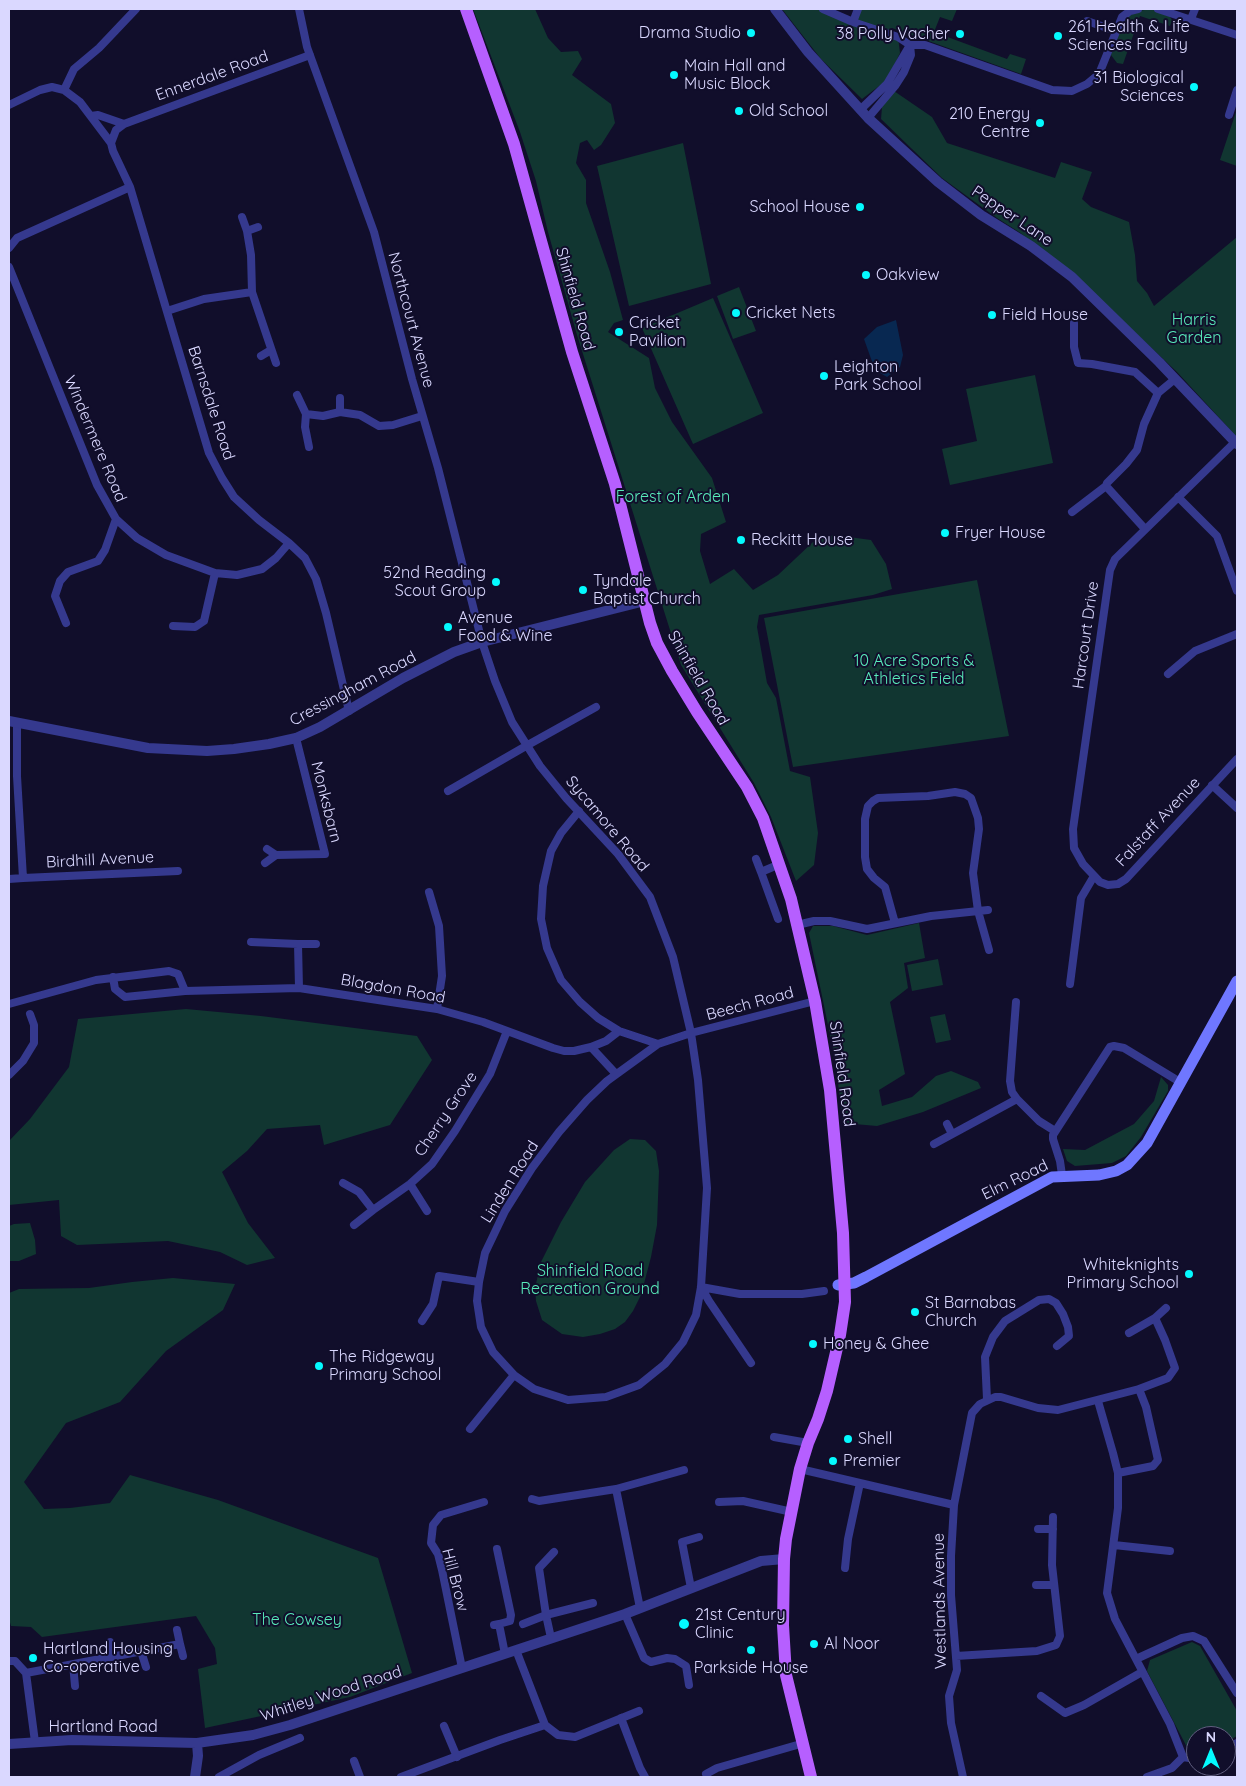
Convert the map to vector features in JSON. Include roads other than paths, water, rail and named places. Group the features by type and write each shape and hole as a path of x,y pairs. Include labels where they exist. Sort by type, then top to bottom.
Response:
{"main road":[{"name":"Shinfield Road","path":"466,9 514,144 572,352 615,484 650,623 657,643 697,712 747,787 763,818 780,864 816,1001 830,1090 840,1219 843,1233 842,1285 845,1302 838,1344 823,1404 800,1469 784,1558 783,1625 786,1675 811,1777"},
{"name":"Elm Road","path":"842,1285 866,1277 1052,1176 1099,1175 1116,1171 1127,1165 1147,1143 1237,981"}],"street":[{"path":"9,105 40,90 52,87 64,90 74,69 99,48 136,9"},
{"name":"Northcourt Avenue","path":"299,9 310,55 374,232 422,416 438,468 482,642"},
{"name":"Pepper Lane","path":"775,9 808,52 868,118 952,193 981,215 1031,246 1072,277 1175,379 1236,443"},
{"path":"823,9 853,22 898,37 910,46 925,45 1052,90 1072,91 1088,84 1099,74 1122,17 1138,9"},
{"path":"853,22 858,9"},
{"path":"1158,9 1237,34"},
{"path":"1191,19 1195,9"},
{"path":"1087,22 1116,31"},
{"path":"860,110 887,84 904,53 910,46"},
{"path":"868,118 895,86 904,72 911,55 910,46"},
{"name":"Ennerdale Road","path":"124,124 310,55"},
{"name":"Barnsdale Road","path":"64,90 80,102 111,143 130,188 209,453 234,497 305,558 316,579 349,711"},
{"path":"1229,115 1237,90"},
{"path":"92,116 98,115 124,124"},
{"path":"111,143 116,130 124,124"},
{"path":"9,248 17,238 130,188"},
{"path":"242,216 247,231 252,292 276,363"},
{"path":"247,231 258,227"},
{"name":"Windermere Road","path":"9,267 98,485 116,518 137,538 166,555 214,573 237,575 262,569 276,558 289,543"},
{"path":"167,311 204,299 252,292"},
{"path":"1074,323 1074,347 1078,363 1135,372 1158,393"},
{"path":"261,356 271,350"},
{"path":"1072,512 1106,486 1138,450 1144,424 1158,393 1175,379"},
{"path":"297,395 306,414 305,427 309,447"},
{"path":"340,398 340,412"},
{"path":"306,414 323,416 340,412 360,415 380,426 394,425 422,416"},
{"name":"Harcourt Drive","path":"1094,876 1083,864 1074,848 1072,829 1110,570 1115,559 1236,443"},
{"path":"1106,486 1145,529"},
{"path":"1178,497 1217,536 1237,591"},
{"path":"66,622 55,596 60,581 68,572 98,561 105,550 116,518"},
{"path":"173,626 195,627 204,621 214,573"},
{"name":"Cressingham Road","path":"13,722 129,746 171,750 207,751 234,749 296,738 349,711 402,678 454,652 482,642 645,601"},
{"path":"1175,673 1179,664 1195,651 1237,634"},
{"name":"Sycamore Road","path":"482,642 512,722 526,746 540,766 618,854 650,897 673,957 691,1033"},
{"path":"448,791 596,707"},
{"name":"Birdhill Avenue","path":"13,722 24,878"},
{"name":"Monksbarn","path":"276,855 326,854 296,738"},
{"name":"Falstaff Avenue","path":"1094,876 1100,882 1108,885 1118,884 1126,879 1237,759"},
{"path":"1212,785 1237,808"},
{"path":"895,923 885,887 874,878 867,868 865,857 866,812 873,801 878,798 928,796 955,792 965,794 971,798 978,818 979,829 973,873 978,911 989,950"},
{"path":"579,811 561,833 551,850 543,886 541,919 546,948 561,980 580,1002 598,1018 619,1031 658,1044"},
{"path":"265,863 276,855 267,849"},
{"path":"756,859 778,919"},
{"path":"761,872 780,864"},
{"name":"Birdhill Avenue","path":"9,879 178,870"},
{"path":"1070,984 1080,898 1094,876"},
{"path":"429,892 439,926 442,976 437,1009"},
{"path":"797,926 814,921 830,920 867,929 930,916 988,910"},
{"path":"976,941 985,939"},
{"path":"250,942 316,944"},
{"path":"298,944 299,988"},
{"path":"9,1004 113,977 169,970 178,974 185,991"},
{"name":"Blagdon Road","path":"113,977 115,989 124,997 185,991 299,988 437,1009 564,1050 574,1051 591,1047 606,1041 619,1031"},
{"name":"Beech Road","path":"691,1033 816,1001"},
{"path":"1016,1002 1010,1080 1012,1092 1039,1121 1055,1131"},
{"path":"9,1075 23,1061 34,1043 34,1025 30,1014"},
{"name":"Cherry Grove","path":"354,1225 410,1184 432,1164 490,1074 507,1031"},
{"name":"Linden Road","path":"691,1033 698,1080 707,1188 701,1287 696,1315 683,1342 665,1364 639,1385 606,1397 568,1400 534,1389 514,1375 493,1352 481,1327 477,1302 485,1253 505,1211 532,1168 559,1132 587,1100 616,1074 658,1044 691,1033"},
{"path":"1062,1175 1053,1139 1055,1131 1074,1105 1106,1050 1114,1046 1124,1048 1180,1082"},
{"path":"591,1047 616,1074"},
{"path":"934,1144 1017,1099"},
{"path":"947,1124 952,1134"},
{"path":"343,1183 359,1192 374,1210"},
{"path":"410,1184 427,1211"},
{"path":"422,1321 433,1304 436,1275 479,1282"},
{"path":"701,1287 740,1294 802,1294 824,1291"},
{"path":"701,1287 751,1363"},
{"path":"1057,1346 1069,1336 1068,1327 1064,1314 1056,1303 1049,1299 1039,1300 1005,1321 993,1337 985,1357 987,1399 1001,1396 1038,1408 1058,1410 1098,1401 1168,1378 1174,1368 1165,1340 1155,1318"},
{"path":"1129,1332 1155,1318 1166,1308"},
{"path":"470,1429 514,1375"},
{"path":"1118,1473 1153,1466 1158,1460 1146,1407 1139,1389"},
{"name":"Westlands Avenue","path":"962,1777 951,1722 949,1696 957,1670 951,1595 954,1505 972,1413 987,1399"},
{"path":"1098,1401 1118,1473 1118,1508 1107,1593 1115,1618 1170,1724 1183,1757"},
{"path":"774,1437 808,1443"},
{"path":"800,1469 954,1505"},
{"path":"532,1499 539,1501 616,1489 684,1470"},
{"path":"844,1568 848,1538 860,1482"},
{"path":"616,1489 640,1608"},
{"path":"720,1502 744,1501 792,1512"},
{"name":"Hill Brow","path":"462,1668 442,1570 438,1554 431,1544 433,1525 441,1515 484,1502"},
{"path":"956,1656 1037,1651 1056,1645 1060,1636 1052,1565 1053,1517"},
{"path":"1038,1529 1053,1529"},
{"path":"692,1588 682,1542 699,1537"},
{"path":"1114,1545 1170,1551"},
{"path":"497,1548 511,1615 510,1621 496,1624 505,1654"},
{"path":"551,1638 539,1568 554,1552"},
{"name":"Whitley Wood Road","path":"196,1744 253,1735 290,1725 625,1614 763,1560 784,1558"},
{"path":"1036,1585 1054,1585"},
{"path":"522,1624 592,1602"},
{"path":"625,1614 644,1658 651,1662 667,1658 675,1659 686,1666 689,1684"},
{"path":"177,1630 183,1656"},
{"path":"1136,1659 1182,1638 1193,1636 1204,1641 1237,1693"},
{"path":"110,1642 114,1656"},
{"path":"26,1673 180,1644"},
{"path":"516,1650 545,1725 558,1735 575,1737 639,1711"},
{"path":"142,1651 146,1667"},
{"path":"9,1661 15,1661 26,1673 35,1742"},
{"path":"73,1664 75,1686"},
{"path":"1042,1696 1065,1712 1084,1705 1142,1672"},
{"path":"621,1718 640,1768 646,1777"},
{"path":"401,1777 545,1725"},
{"path":"444,1726 457,1757"},
{"name":"Whitley Wood Road","path":"219,1777 260,1755 300,1738"},
{"name":"Hartland Road","path":"9,1744 72,1740 196,1744"},
{"path":"706,1774 717,1768 804,1743"},
{"path":"195,1777 198,1756 196,1744"},
{"path":"1147,1777 1172,1768 1183,1757"},
{"path":"715,1758 717,1768"},
{"path":"354,1761 360,1777"}],"water":[{"path":"896,320 903,355 900,367 887,377 875,370 864,339 877,327"}],"place":[{"name":"Drama Studio","path":"751,33"},
{"name":"38 Polly Vacher","path":"960,34"},
{"name":"261 Health & Life Sciences Facility","path":"1058,36"},
{"name":"Main Hall and Music Block","path":"674,75"},
{"name":"31 Biological Sciences","path":"1194,87"},
{"name":"Old School","path":"739,111"},
{"name":"210 Energy Centre","path":"1040,123"},
{"name":"School House","path":"860,207"},
{"name":"Oakview","path":"866,275"},
{"name":"Cricket Nets","path":"736,313"},
{"name":"Field House","path":"992,315"},
{"name":"Cricket Pavilion","path":"619,332"},
{"name":"Leighton Park School","path":"824,376"},
{"name":"Fryer House","path":"945,533"},
{"name":"Reckitt House","path":"741,540"},
{"name":"52nd Reading Scout Group","path":"496,582"},
{"name":"Tyndale Baptist Church","path":"583,590"},
{"name":"Avenue Food & Wine","path":"448,627"},
{"name":"Whiteknights Primary School","path":"1189,1274"},
{"name":"St Barnabas Church","path":"915,1312"},
{"name":"Honey & Ghee","path":"813,1344"},
{"name":"The Ridgeway Primary School","path":"319,1366"},
{"name":"Shell","path":"848,1439"},
{"name":"Premier","path":"833,1461"},
{"name":"21st Century Clinic","path":"684,1624"},
{"name":"Al Noor","path":"814,1644"},
{"name":"Parkside House","path":"751,1650"},
{"name":"Hartland Housing Co-operative","path":"33,1658"}],"park label":[{"name":"Harris Garden","path":"1194,329"},
{"name":"Forest of Arden","path":"673,497"},
{"name":"10 Acre Sports & Athletics Field","path":"914,670"},
{"name":"Shinfield Road Recreation Ground","path":"590,1280"},
{"name":"The Cowsey","path":"297,1620"}]}
